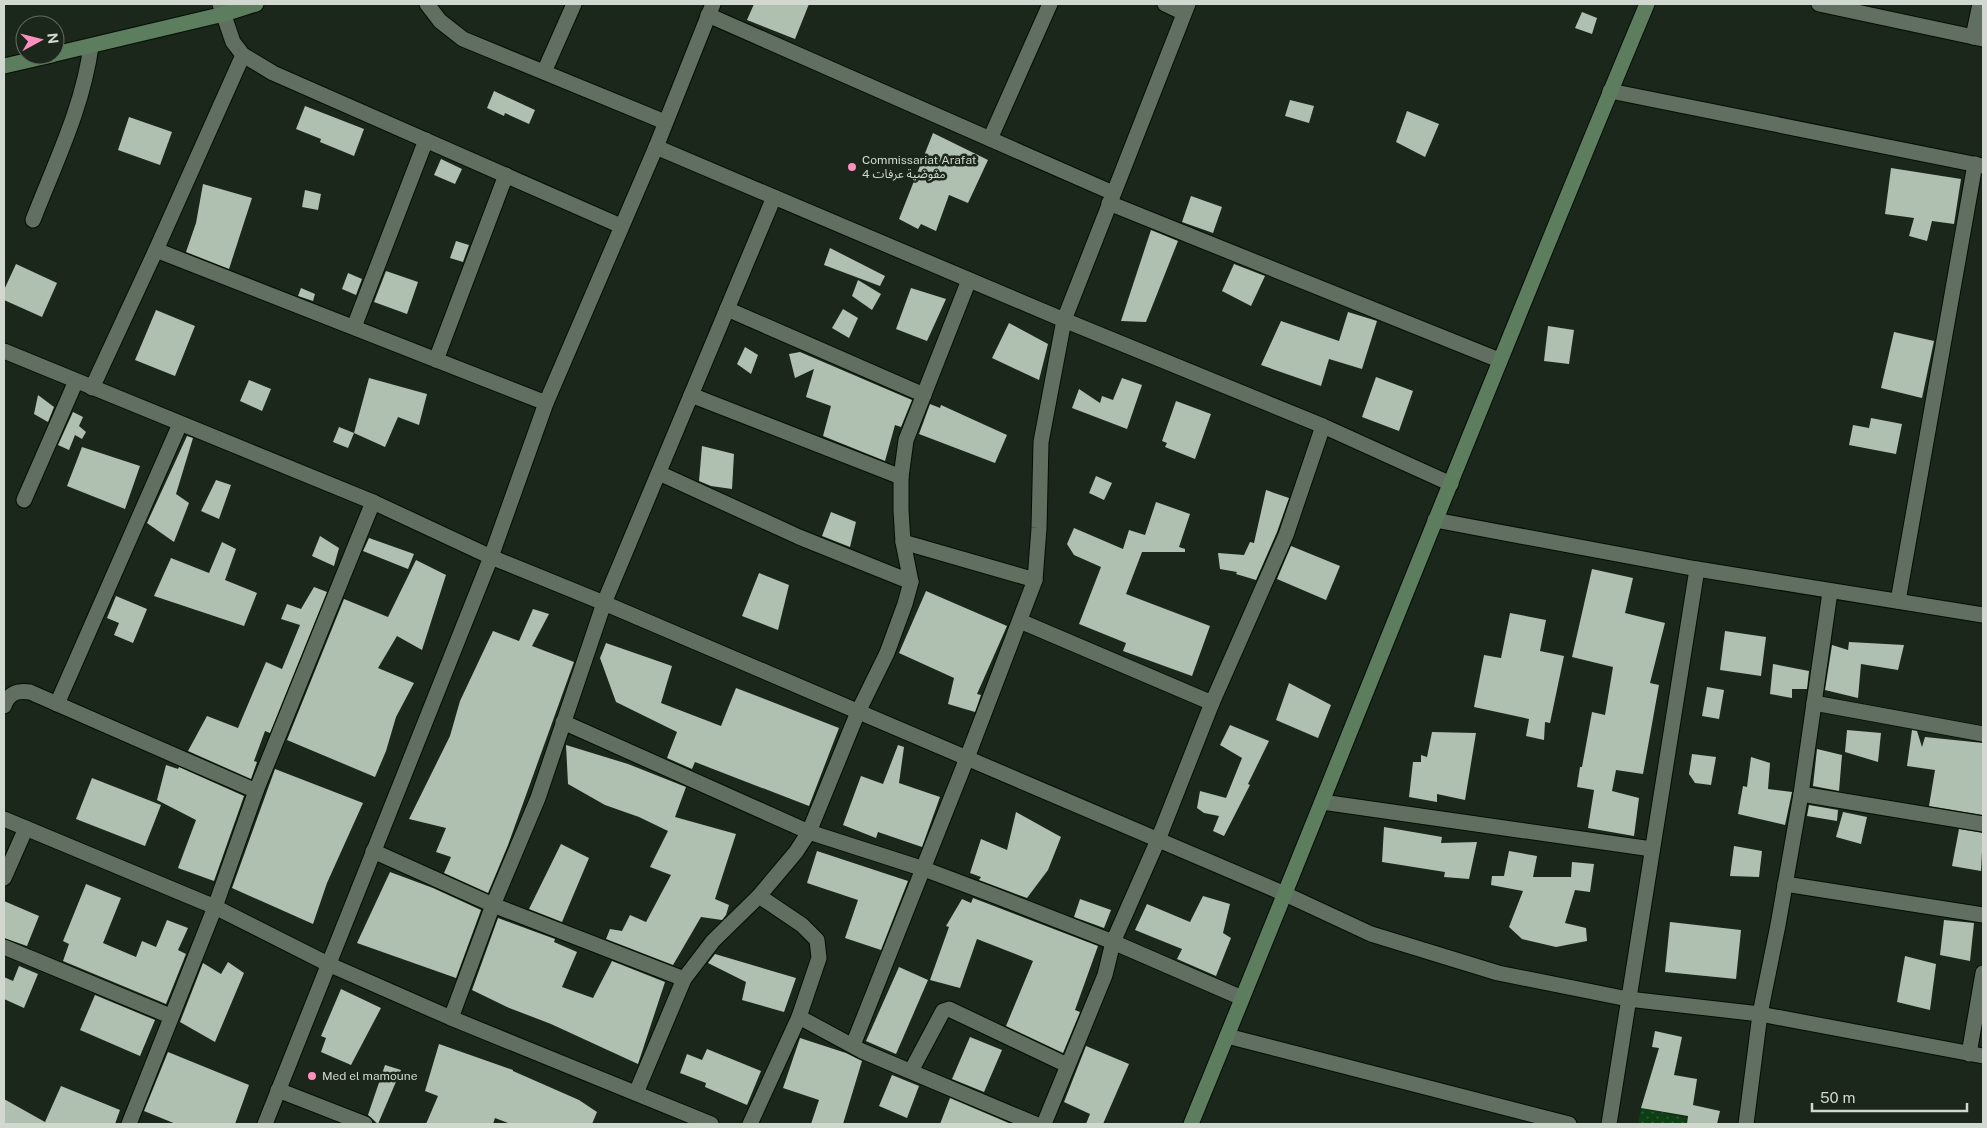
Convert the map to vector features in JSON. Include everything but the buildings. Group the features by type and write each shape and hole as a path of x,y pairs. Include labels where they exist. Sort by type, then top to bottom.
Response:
{"street":[{"path":"65,52 222,9 256,4"},
{"path":"427,4 440,21 463,39 665,122"},
{"path":"544,72 574,4"},
{"path":"990,139 1050,4"},
{"path":"853,1045 924,868 1035,580 1039,528 1040,442 1064,320 1186,8 1166,4"},
{"path":"1191,1124 1451,484 1499,360 1647,4"},
{"path":"1819,4 1978,38 1980,4"},
{"path":"222,9 233,42 243,55 274,73 621,226"},
{"path":"265,1124 491,558 546,403 656,147 710,10 990,139 1111,198 1499,360"},
{"path":"33,220 76,111 88,70 91,46"},
{"path":"92,388 243,55"},
{"path":"1610,92 1979,165 1898,601"},
{"path":"354,328 426,140"},
{"path":"656,147 1064,320 1323,426 1451,484"},
{"path":"436,360 506,175"},
{"path":"452,1018 493,905 538,798 604,603 774,197"},
{"path":"156,250 546,403"},
{"path":"636,1093 684,979 713,941 759,896 796,852 809,832 858,712 896,632 911,582 903,542 901,477 906,440 969,280"},
{"path":"727,309 924,394"},
{"path":"4,351 373,502 491,558 604,603 967,758 1285,894 1371,934 1432,954 1498,973 1628,999 1760,1014 1976,1055 1983,973"},
{"path":"24,500 76,381"},
{"path":"691,395 901,477"},
{"path":"57,704 180,424"},
{"path":"1044,1124 1105,975 1113,942 1158,840 1212,703 1286,535 1323,426"},
{"path":"659,473 799,537 911,582"},
{"path":"129,1124 170,1016 215,907 256,791 373,502"},
{"path":"1435,520 1697,569 1830,592 1983,615"},
{"path":"903,542 1035,580"},
{"path":"1609,1124 1697,569"},
{"path":"1746,1124 1760,1014 1801,794 1830,592"},
{"path":"1020,621 1212,703"},
{"path":"4,706 8,697 15,692 22,691 57,704 256,791"},
{"path":"1814,703 1983,734"},
{"path":"563,722 809,832 924,868 1113,942 1242,998"},
{"path":"1801,794 1983,824"},
{"path":"1322,802 1652,849"},
{"path":"4,819 215,907 328,964 452,1018 711,1124"},
{"path":"4,878 26,828"},
{"path":"373,851 493,905 684,979"},
{"path":"1785,884 1983,915"},
{"path":"750,1124 799,1017 819,958 817,940 802,925 759,896"},
{"path":"4,947 170,1016"},
{"path":"911,1072 943,1011 949,1009 1068,1065"},
{"path":"799,1017 862,1051 1035,1124"},
{"path":"1228,1036 1569,1124"},
{"path":"278,1090 365,1124"}],"green space":[{"path":"1641,1108 1687,1118 1686,1124 1638,1124"}],"place":[{"name":"Commissariat Arafat 4 مفوضية عرفات","path":"852,167"},
{"name":"Med el mamoune","path":"312,1076"}]}
